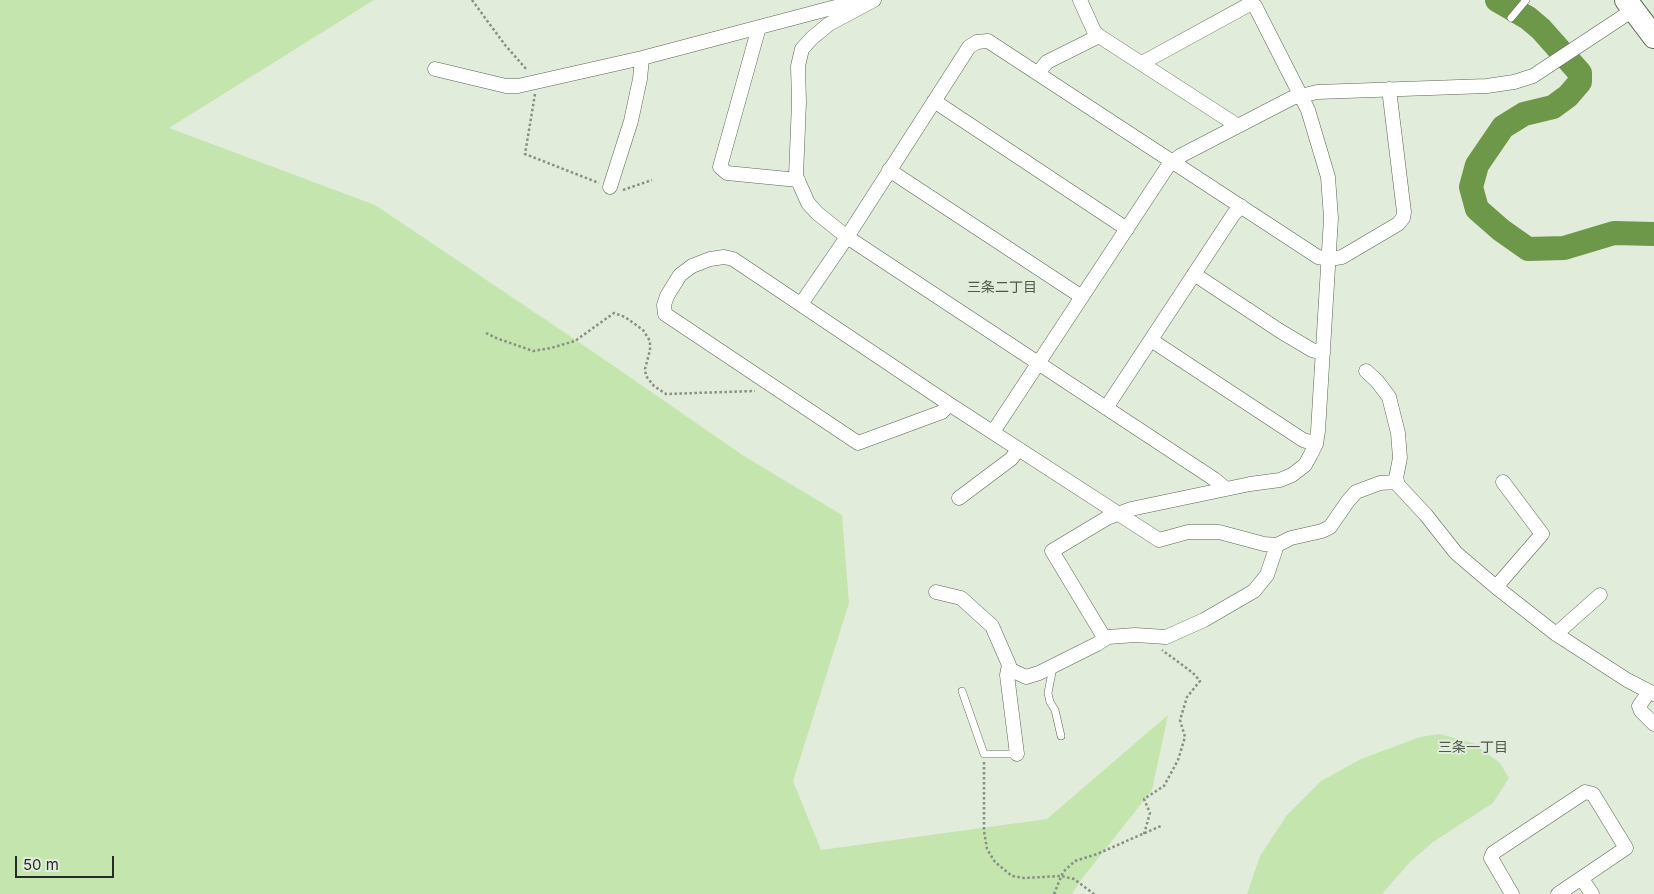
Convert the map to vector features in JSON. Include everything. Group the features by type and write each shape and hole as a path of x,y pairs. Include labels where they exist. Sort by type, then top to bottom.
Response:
{"main road":[{"path":"1629,5 1652,29"}],"street":[{"path":"435,69 506,86 518,86 642,58 862,0"},
{"path":"874,0 829,24 802,49 798,66 799,102 796,176 808,203 817,213 847,237 1214,479 1226,489"},
{"path":"1080,0 1094,31 1099,36 1238,126"},
{"path":"1104,639 1052,551 1107,518 1131,509 1280,480 1292,475 1305,465 1316,444 1318,431 1331,218 1328,177 1308,110 1256,3 1142,63"},
{"path":"993,432 1173,161 1180,156 1292,98 1317,92 1487,86 1514,82 1533,76 1578,47 1629,5"},
{"path":"759,27 720,167 727,173 798,180"},
{"path":"1038,73 1047,62 1099,36"},
{"path":"801,304 847,237 969,47 977,42 988,41 1318,257 1329,259 1342,257 1398,224 1403,218 1404,212 1389,90"},
{"path":"610,187 631,121 640,79 642,58"},
{"path":"934,101 1127,230"},
{"path":"889,170 1082,297"},
{"path":"1106,408 1233,215 1241,206"},
{"path":"949,404 942,412 858,444 665,314 664,305 667,296 680,275 692,266 710,259 724,257 734,259 949,404 1159,540 1188,532 1219,532 1264,544 1277,545 1291,538 1322,531 1330,527 1356,492 1380,483 1397,482"},
{"path":"1194,274 1280,331 1312,350 1323,353"},
{"path":"1151,340 1303,440 1316,444"},
{"path":"1366,371 1377,381 1389,398 1398,433 1400,458 1396,478 1398,485 1426,515 1456,553 1496,587 1556,634 1627,680 1651,693 1639,706 1654,724"},
{"path":"959,498 1011,459 1019,449"},
{"path":"1496,587 1542,534 1504,482"},
{"path":"1009,669 1026,677 1039,673 1108,637 1135,635 1166,637 1204,620 1254,591 1267,575 1277,545"},
{"path":"936,592 961,598 992,626 1009,665 1008,675 1017,754"},
{"path":"1556,634 1600,595"},
{"path":"1512,894 1491,858 1493,853 1585,792 1593,794 1626,848 1558,894"},
{"path":"1582,879 1592,894"}],"lane":[{"path":"1511,18 1526,0"},
{"path":"1053,666 1048,693 1050,702 1056,710 1061,736"},
{"path":"962,691 984,754 1017,754"}],"path":[{"path":"472,0 537,82 525,154 610,187 624,190 652,180"},
{"path":"486,333 533,351 575,341 614,313 625,317 643,330 650,340 650,350 645,369 646,376 654,386 666,394 750,392 755,391 766,382"},
{"path":"1144,834 1150,813 1144,799 1164,786 1178,760 1185,737 1180,720 1187,697 1200,681 1193,673 1160,649"},
{"path":"984,754 984,831 987,849 995,862 1012,876 1024,878 1061,876 1074,880 1094,894"},
{"path":"1054,894 1062,872 1075,861 1097,854 1161,826"}],"green space":[{"path":"0,0 374,0 169,128 375,205 744,456 842,515 849,603 793,781 821,850 1047,819 1168,715 1152,790 1072,894 0,894"},
{"path":"1440,734 1473,743 1500,763 1509,778 1493,803 1433,842 1410,862 1382,894 1247,894 1260,856 1287,815 1321,781 1361,759 1420,737"}],"waterway":[{"path":"1497,0 1528,18 1541,29 1580,73 1580,82 1568,96 1553,107 1524,114 1503,127 1477,165 1471,187 1477,209 1501,230 1528,249 1564,248 1614,233 1654,234"}],"district":[{"name":"三条二丁目","path":"1002,288"},
{"name":"三条一丁目","path":"1473,748"}]}
